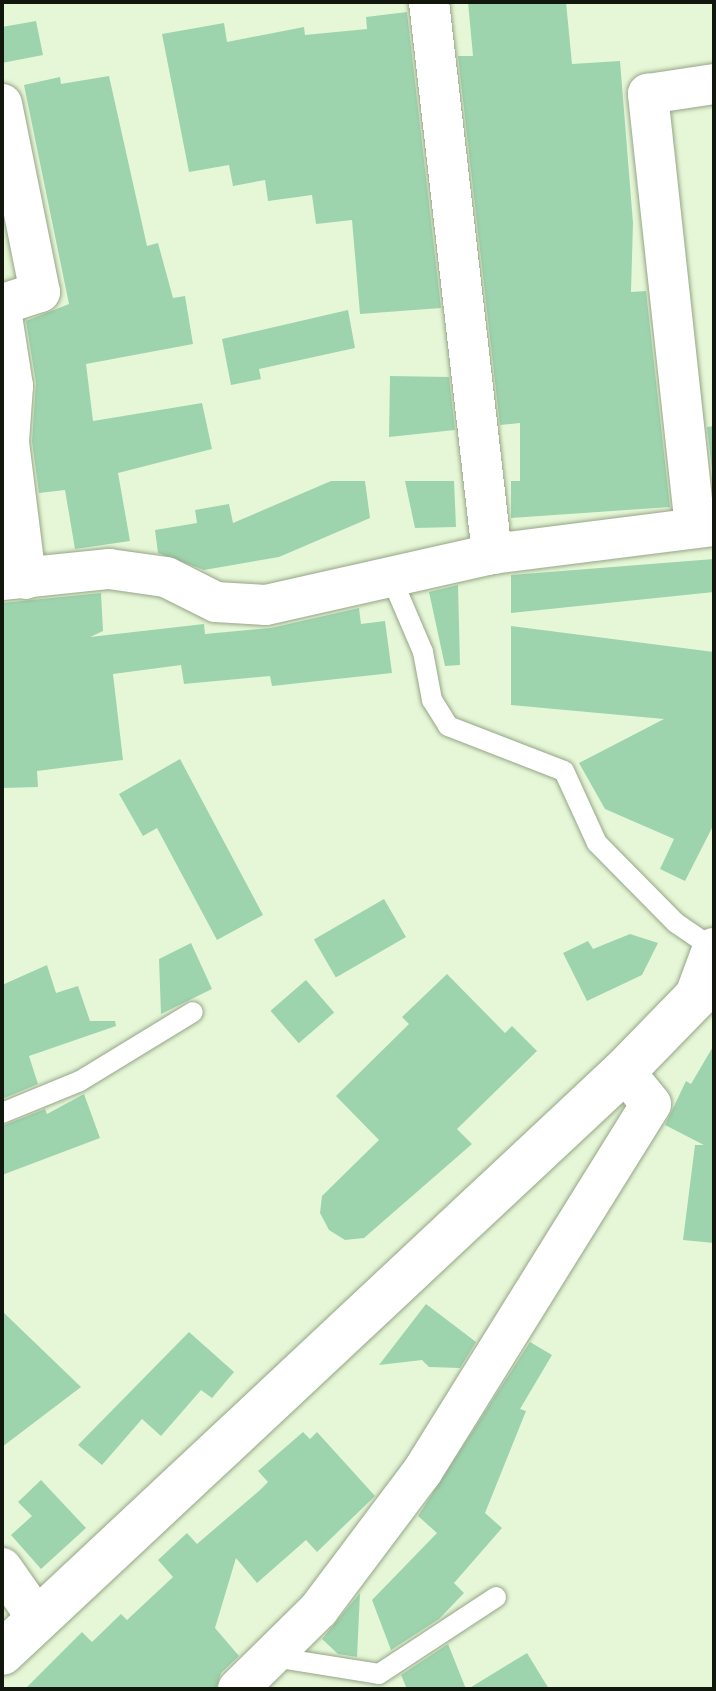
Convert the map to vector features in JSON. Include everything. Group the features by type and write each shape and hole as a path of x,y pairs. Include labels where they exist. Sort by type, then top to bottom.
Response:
{"street":[{"path":"429,2 492,554"},
{"path":"2,316 8,387 14,579 109,569 166,577 216,602 266,605 492,554 704,527 648,94 714,84"},
{"path":"2,104 40,292 2,304"},
{"path":"2,1653 624,1071 706,999 714,949"},
{"path":"238,1689 319,1609 422,1472 651,1104 624,1071"},
{"path":"2,1568 37,1618"}],"lane":[{"path":"391,577 423,652 432,700 448,726 564,771 597,843 676,923 714,949"},
{"path":"2,1113 80,1081 193,1012"},
{"path":"273,1657 379,1674 496,1597"}],"building":[{"path":"468,2 566,2 572,64 620,61 633,223 631,292 646,291 670,507 511,518 511,481 520,481 520,423 500,425 458,56 473,56"},
{"path":"407,12 441,308 360,314 352,220 316,224 312,195 268,201 265,180 233,186 229,165 189,172 162,34 224,23 227,42 304,27 305,35 367,29 366,17"},
{"path":"36,21 43,55 2,63 2,27"},
{"path":"109,76 147,246 158,243 173,298 185,296 193,344 86,364 93,421 202,403 212,449 118,473 130,541 75,549 65,490 39,493 32,441 36,383 26,321 69,304 24,85 60,77 61,84"},
{"path":"348,310 355,348 259,369 261,379 231,385 222,339"},
{"path":"390,376 449,377 455,430 389,437"},
{"path":"714,426 714,486 707,427"},
{"path":"331,481 365,481 370,518 279,557 204,570 158,553 155,530 197,523 195,510 229,504 233,523"},
{"path":"405,481 454,481 456,527 415,528"},
{"path":"714,559 714,592 511,613 511,575"},
{"path":"458,585 460,665 445,666 429,592"},
{"path":"101,593 103,631 90,637 204,624 205,634 271,628 359,608 361,624 385,621 392,673 272,686 270,676 184,684 181,665 113,674 123,760 37,771 38,787 2,788 2,603"},
{"path":"511,626 714,652 714,824 685,881 660,869 674,839 605,809 579,763 664,719 511,705"},
{"path":"180,759 263,915 217,940 157,828 143,836 119,794"},
{"path":"384,899 406,937 336,978 314,940"},
{"path":"630,934 658,943 642,975 587,1001 563,953 588,941 593,949"},
{"path":"191,943 212,989 161,1014 159,959"},
{"path":"47,965 56,993 78,986 90,1021 115,1021 116,1026 29,1056 38,1084 2,1099 2,985"},
{"path":"447,974 505,1033 512,1026 537,1051 457,1129 472,1144 364,1238 345,1240 329,1230 320,1213 322,1196 379,1140 336,1096 409,1024 402,1017"},
{"path":"306,980 334,1012 299,1043 271,1011"},
{"path":"714,1045 714,1243 683,1240 695,1145 704,1145 665,1125 686,1081 691,1084"},
{"path":"84,1094 100,1138 2,1175 2,1126 45,1109 47,1114"},
{"path":"426,1304 476,1342 460,1368 429,1367 422,1360 379,1365"},
{"path":"2,1311 81,1387 2,1447"},
{"path":"189,1332 234,1372 212,1398 201,1390 161,1436 142,1419 102,1465 78,1445"},
{"path":"530,1342 552,1355 520,1409 526,1411 485,1513 502,1528 454,1583 464,1593 439,1619 391,1650 372,1600 437,1533 418,1516"},
{"path":"303,1432 310,1439 317,1432 375,1496 317,1552 306,1540 257,1583 236,1558 215,1628 239,1656 221,1673 216,1689 25,1689 82,1632 92,1642 121,1614 127,1620 173,1577 158,1560 187,1533 197,1544 260,1490 268,1482 258,1471"},
{"path":"41,1480 86,1528 41,1569 11,1535 32,1516 18,1502"},
{"path":"360,1593 357,1657 338,1654 322,1639"},
{"path":"448,1644 466,1689 407,1689 401,1675"},
{"path":"527,1653 549,1689 468,1689"}]}
